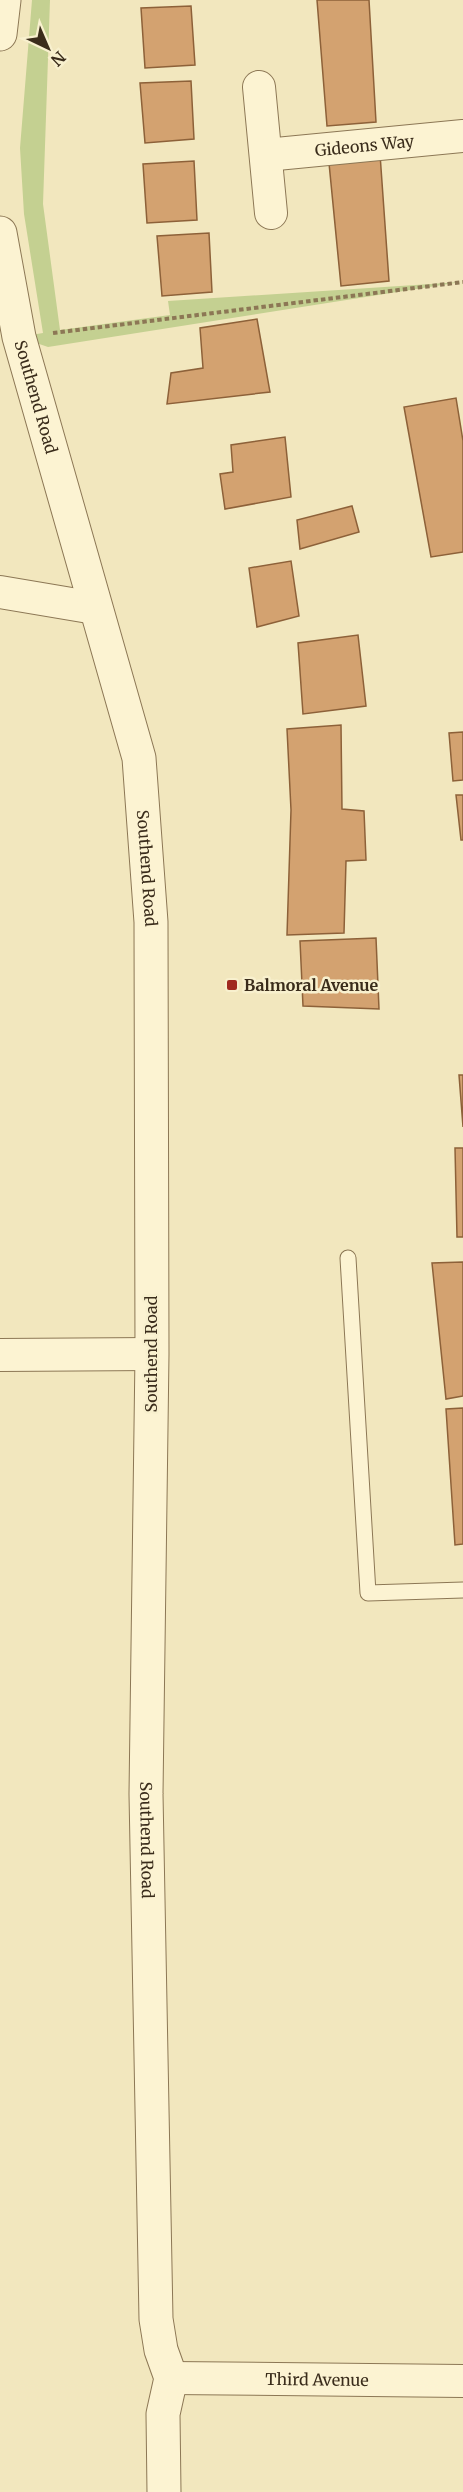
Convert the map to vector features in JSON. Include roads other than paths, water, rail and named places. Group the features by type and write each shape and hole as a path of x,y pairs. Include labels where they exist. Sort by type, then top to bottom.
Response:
{"street":[{"path":"0,34 4,0"},
{"path":"259,87 271,213"},
{"name":"Gideons Way","path":"266,155 463,136"},
{"name":"Southend Road","path":"0,233 19,337 139,758 142,793 151,922 152,1354 146,1794 156,2319 161,2350 171,2378"},
{"path":"0,592 95,608"},
{"path":"0,1355 152,1354"},
{"path":"164,2492 163,2414 171,2378"},
{"name":"Third Avenue","path":"171,2378 463,2381"}],"lane":[{"path":"348,1258 368,1593 463,1590"}],"place":[{"name":"Balmoral Avenue","path":"232,985"}]}
